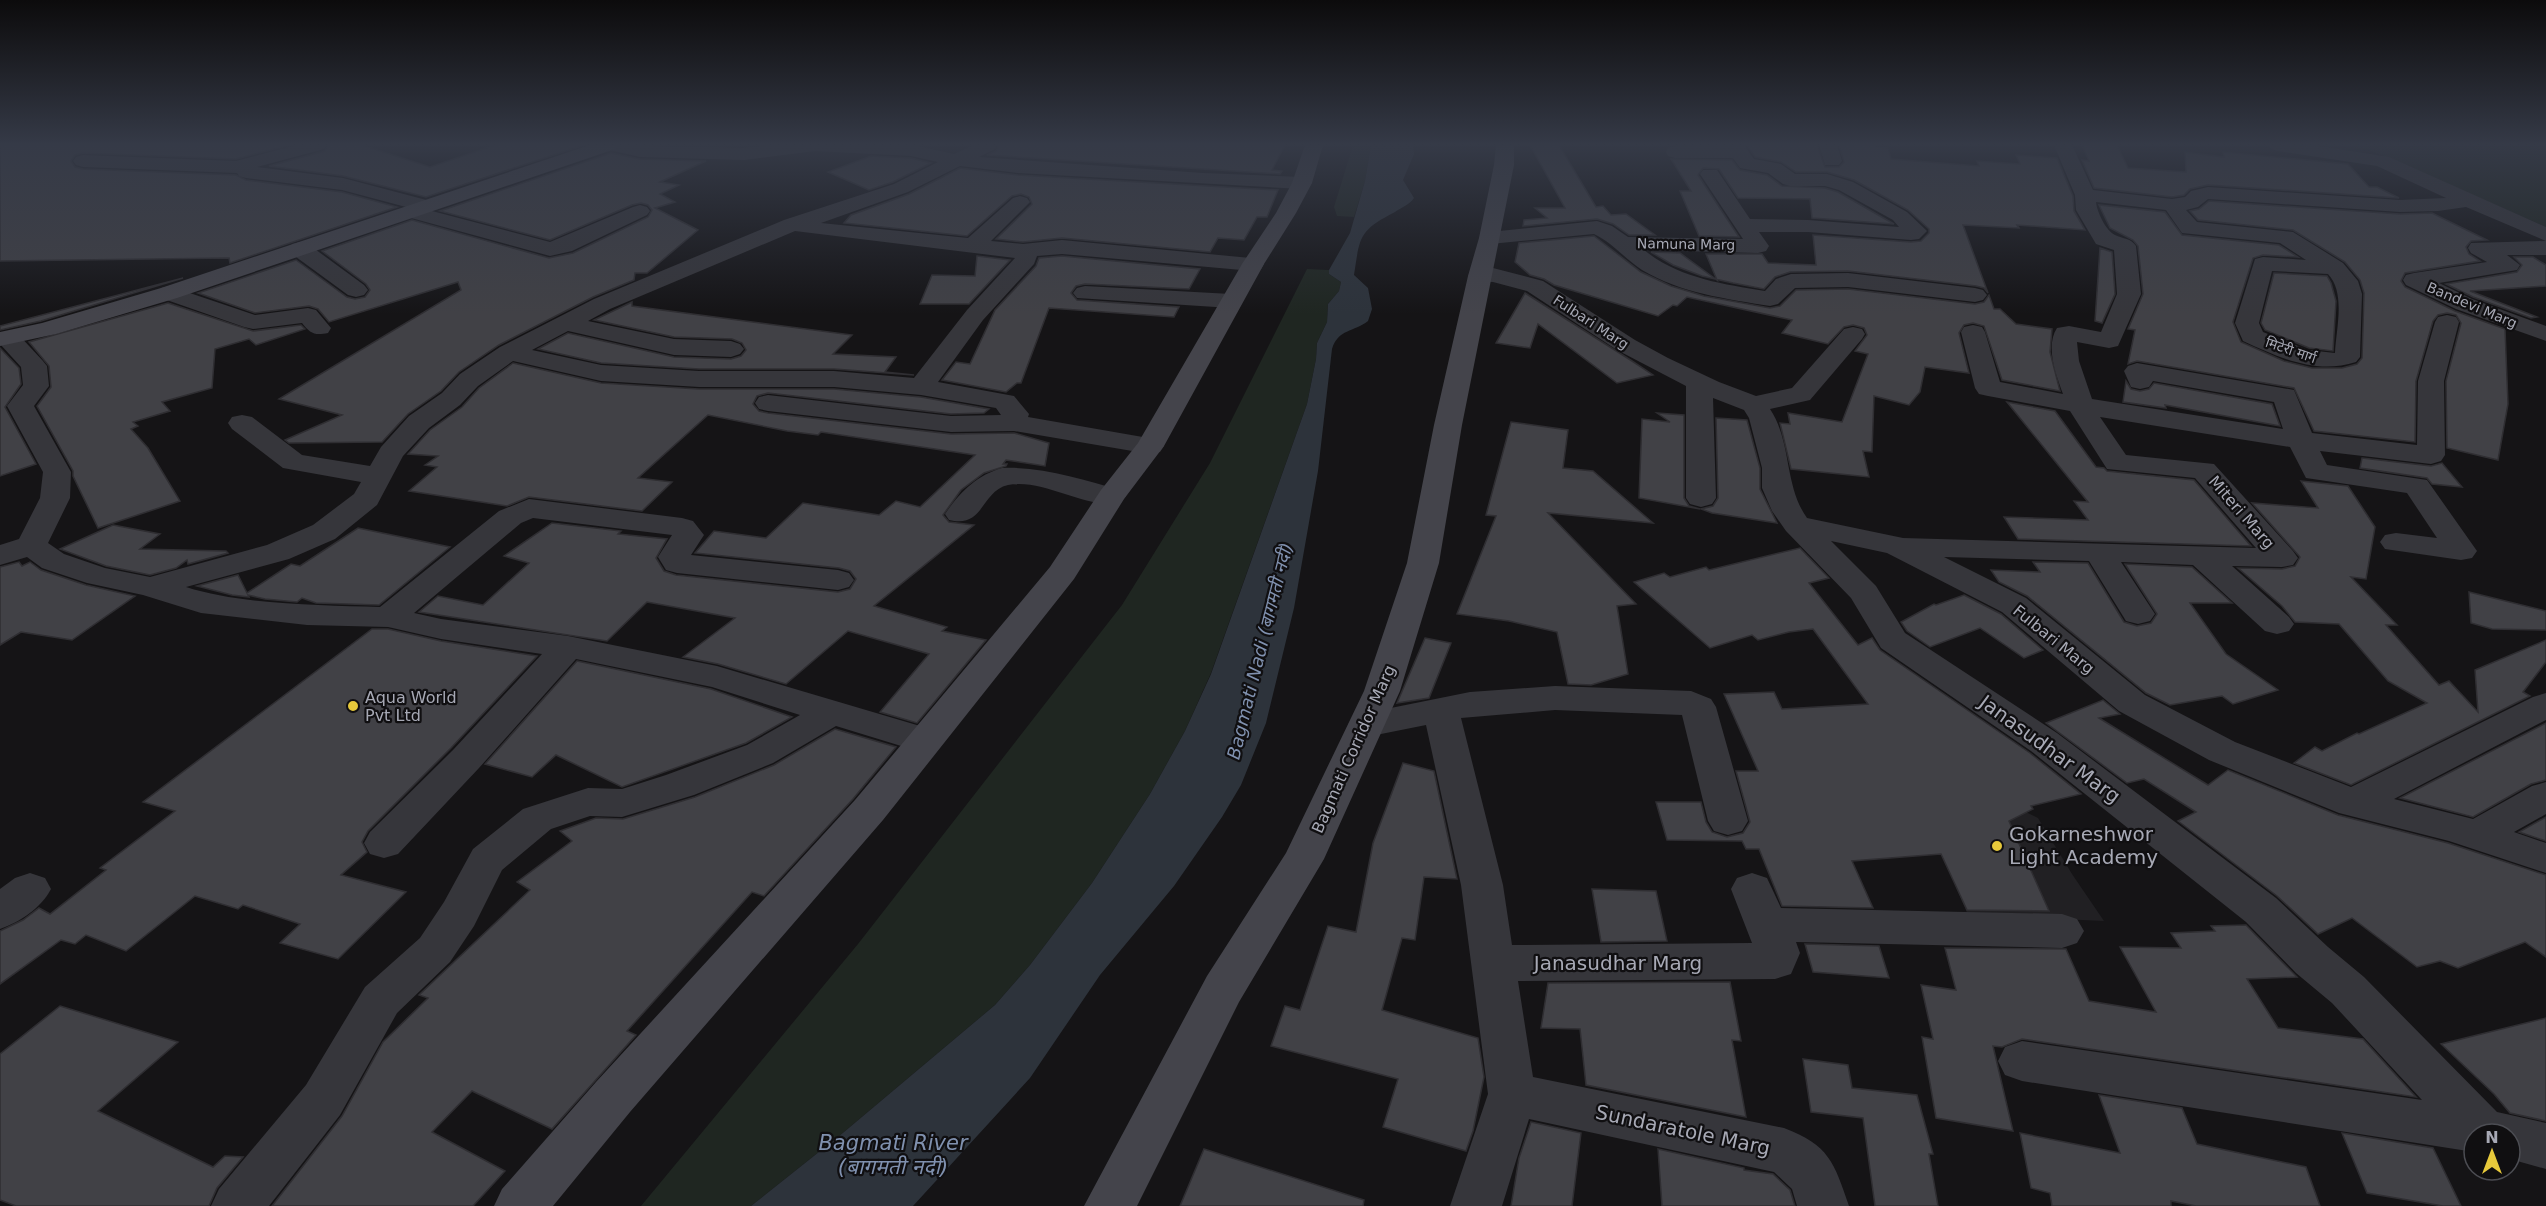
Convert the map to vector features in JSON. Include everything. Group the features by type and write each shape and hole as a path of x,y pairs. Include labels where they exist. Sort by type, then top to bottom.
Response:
{"street":[{"path":"396,201 549,249 564,246 640,211"},
{"path":"4,338 47,329 169,293 442,201"},
{"path":"151,587 278,552 324,532 366,499 391,453 419,422 451,399 469,380 509,352 602,304 792,225 867,201"},
{"path":"520,1206 621,1088 869,810 1063,572 1111,496 1150,446 1231,301 1292,201"},
{"name":"Bagmati Corridor Marg","path":"1110,1206 1222,989 1304,859 1382,691 1423,563 1479,276 1497,201"},
{"name":"Namuna Marg","path":"1624,243 1758,246 1728,201"},
{"path":"1815,201 1837,228"},
{"path":"1744,225 1837,228 1911,234 1916,231 1900,216 1874,201"},
{"path":"2079,405 2063,356 2066,333 2109,341 2129,294 2130,284 2126,246 2104,239 2086,210 2085,201"},
{"path":"2140,201 2172,205 2193,201"},
{"path":"2333,201 2438,205 2461,201"},
{"path":"2472,201 2546,235"},
{"path":"2510,201 2546,218"},
{"path":"973,246 1020,202"},
{"name":"मिटेरी मार्ग","path":"2172,205 2190,228 2285,237 2335,268 2347,281 2350,294 2347,357 2331,362 2320,361 2252,336 2247,323 2263,264 2335,268"},
{"path":"792,225 1023,251 1062,247 1253,264"},
{"path":"1490,238 1597,228 1609,232 1624,243"},
{"name":"Namuna Marg","path":"1624,243 1649,264 1669,274 1724,290 1770,299 1784,284 1791,281 1848,280 1975,295"},
{"name":"Bandevi Marg","path":"2546,248 2479,248 2509,265 2415,280 2464,304 2546,334"},
{"path":"300,249 356,290"},
{"path":"921,387 975,315 1026,259 1023,251"},
{"path":"1878,284 1867,266 1935,269"},
{"name":"Fulbari Marg","path":"1479,276 1493,275 1535,286 1626,345 1699,383 1754,404"},
{"path":"169,293 253,322 308,315 319,328"},
{"path":"1085,293 1231,301"},
{"path":"1973,332 1978,393 2079,405 2301,440 2431,455 2431,381 2447,322"},
{"path":"564,323 674,347 731,349"},
{"path":"1797,525 1787,511 1777,488 1776,468 1763,418 1754,404 1801,394 1853,334"},
{"path":"0,556 31,545 55,498 57,472 20,406 36,386 34,366 4,338"},
{"path":"509,352 601,373 699,379 834,379 921,387 1005,402 1015,414 1014,423"},
{"path":"2140,381 2137,371 2285,396 2301,440 2316,472 2417,486 2461,551 2396,542"},
{"path":"1699,383 1701,498"},
{"path":"768,403 951,424 1014,423 1150,446"},
{"name":"Miteri Marg","path":"1898,546 2282,558 2204,470 2117,463 2092,430 2079,405"},
{"path":"242,423 293,462 379,476"},
{"path":"960,514 994,480 1003,476 1020,476 1111,496"},
{"path":"388,617 510,517 530,508 682,527 689,535 674,557 677,563 838,580"},
{"name":"Fulbari Marg","path":"1797,525 1898,546 2014,605 2132,703 2222,751 2352,803 2476,836 2546,858"},
{"name":"Janasudhar Marg","path":"1797,525 1864,593 1893,640 2044,742 2261,910 2312,960 2348,990 2485,1122"},
{"path":"31,545 53,561 98,576 151,587 201,603 307,615 388,617 441,629 568,647 717,677 924,740"},
{"path":"2099,552 2139,614"},
{"path":"2201,555 2277,624"},
{"path":"384,843 466,759 568,647"},
{"path":"1366,725 1470,704 1555,698 1696,705 1728,821"},
{"path":"2352,803 2546,705"},
{"path":"237,1206 323,1100 381,1000 435,950 459,914 486,860 537,819 588,802 622,803 680,785 760,754 834,711"},
{"path":"1441,711 1482,885 1512,1094 1476,1206"},
{"path":"2476,836 2546,796"},
{"name":"Janasudhar Marg","path":"1493,963 1775,961 1778,953 1759,907 2062,931"},
{"path":"2022,1061 2462,1129"},
{"name":"Sundaratole Marg","path":"1512,1094 1785,1151 1799,1158 1811,1170 1823,1206"},
{"path":"2522,1140 2546,1146"}],"shaded area":[{"path":"1336,201 1359,201 1354,217 1337,216 1334,207"},
{"path":"2487,201 2546,201 2546,227"},
{"path":"1307,269 1329,270 1329,274 1341,282 1339,291 1328,304 1327,322 1317,343 1307,404 1211,673 1185,731 1150,794 1092,883 1030,965 995,1005 844,1132 751,1206 641,1206 858,944 1122,605 1210,463"},
{"name":"Gokarneshwor Light Academy","path":"1918,799 2003,801 2038,818 2104,921 1968,915"}],"water":[{"name":"Bagmati River (बागमती नदी)","path":"1359,201 1411,201 1367,230 1360,243 1354,275 1368,288 1372,309 1368,321 1342,334 1332,349 1318,471 1294,608 1266,723 1241,785 1222,817 1174,886 1100,975 1030,1078 913,1206 751,1206 844,1132 995,1005 1030,965 1092,883 1150,794 1185,731 1211,674 1307,404 1317,343 1327,322 1328,304 1339,291 1341,282 1329,274 1329,270 1350,233"}],"building":[{"path":"0,201 376,201 397,207 230,263 229,258 0,261"},
{"path":"469,201 674,201 655,208 698,230 647,273 635,273 634,280 593,297 499,345 459,372 441,391 408,414 382,442 289,443 285,440 342,415 279,399 461,290 458,282 329,322 318,309 309,306 255,313 198,293 296,260 347,297 355,299 365,297 370,290 366,284 322,251 412,220 549,258 573,253 648,217 652,210 648,205 641,203 632,205 550,240 440,211"},
{"path":"889,201 1006,201 967,236 844,223 851,215"},
{"path":"1031,201 1273,201 1267,217 1257,217 1244,240 1218,238 1210,252 1062,238 1023,242 996,239 1032,204"},
{"path":"1561,201 1593,201 1596,207 1603,206 1611,215 1626,214 1655,235 1629,235 1613,224 1597,219 1523,226 1524,220 1547,218 1535,208 1565,208"},
{"path":"1684,201 1715,201 1739,237 1699,236"},
{"path":"1810,201 1854,201 1894,224 1812,218"},
{"path":"1892,201 2073,201 2074,211 2085,230 2017,225 2019,228 1963,225 1988,293 1984,288 1976,286 1848,271 1790,272 1775,277 1764,289 1717,279 1706,254 1762,254 1768,263 1816,265 1813,235 1921,241 1929,233 1929,229 1908,210"},
{"path":"2209,201 2213,201 2400,214 2432,213 2487,240 2471,241 2466,247 2469,254 2480,261 2405,273 2401,281 2405,287 2455,311 2505,329 2508,404 2498,460 2447,448 2446,381 2461,323 2456,315 2447,313 2438,315 2433,321 2416,381 2415,442 2314,431 2294,388 2137,361 2128,364 2135,330 2128,329 2143,294 2138,246 2133,240 2110,228 2099,205 2165,212 2182,235 2279,245 2298,257 2263,255 2253,258 2233,322 2241,342 2284,361 2312,368 2342,368 2357,364 2362,358 2364,293 2360,280 2345,262 2293,230 2198,220 2190,211 2199,209"},
{"path":"1594,236 1641,272 1671,286 1704,296 1770,308 1780,306 1796,290 1848,289 1975,304 1984,302 1989,295 1994,309 2000,309 2016,324 2052,329 2050,352 2060,391 2002,380 1984,326 1973,323 1964,325 1959,333 1969,373 1925,367 1920,392 1909,405 1874,396 1872,452 1863,451 1869,477 1791,469 1780,423 1790,424 1788,413 1842,422 1868,354 1855,351 1867,335 1864,328 1853,325 1844,327 1828,344 1782,333 1792,320 1687,297 1677,306 1673,305 1658,316 1554,285 1530,275 1515,262 1519,243"},
{"path":"2100,248 2112,252 2115,294 2102,323 2095,321"},
{"path":"1651,252 1680,253 1716,279 1673,265"},
{"path":"977,256 1010,260 969,304 920,304 932,275 975,276"},
{"path":"1062,256 1200,269 1189,289 1085,284 1076,286 1071,293 1077,300 1179,307 1174,317 1049,308 1021,383 1017,383 1006,392 942,380 956,362 970,364 995,310 1036,266 1039,258"},
{"path":"2514,257 2533,257 2546,265 2546,286 2470,291 2537,317 2531,318 2473,297 2446,284 2517,272 2522,265"},
{"path":"2274,273 2327,276 2336,301 2333,351 2309,348 2265,330 2261,323"},
{"path":"183,278 41,321 0,330 0,326"},
{"path":"1525,293 1653,375 1617,383 1538,324 1530,348 1496,343"},
{"path":"632,302 632,306 852,335 833,354 896,357 885,372 914,375 834,369 699,369 601,363 538,349 568,333 674,357 731,359 741,356 746,350 742,343 732,339 674,337 594,320"},
{"path":"168,303 253,331 301,325 305,329 256,345 249,339 215,349 212,388 162,402 170,411 133,422 138,426 131,429 148,448 180,501 98,528 73,476 73,471 37,406 51,387 49,366 29,342"},
{"path":"0,348 19,368 21,384 5,407 36,464 0,476"},
{"path":"513,363 601,383 699,389 834,389 921,397 989,409 984,413 951,414 768,393 757,396 753,404 759,411 768,413 951,434 1014,433 1049,443 1045,466 1006,460 1003,464 1007,464 1006,466 984,473 961,490 943,515 949,522 974,525 874,606 947,627 942,631 986,640 917,723 880,712 929,654 848,631 786,684 718,664 683,657 735,618 647,602 607,641 419,612 438,596 483,605 529,563 504,556 552,523 621,531 618,534 667,539 656,558 664,571 676,575 838,592 850,589 856,579 850,571 839,568 695,553 714,531 766,538 803,503 879,515 896,501 920,507 975,455 821,432 818,435 787,431 708,415 638,478 672,482 642,511 529,497 507,506 409,491 437,467 425,465 438,456 408,454 430,430 462,407 479,388"},
{"path":"2126,381 2131,389 2140,391 2149,389 2154,383 2272,404 2280,426 2165,405 2166,408 2123,402"},
{"path":"2007,402 2055,411 2096,467 2107,471 2194,480 2251,546 2018,539 2004,517 2088,520 2074,501 2088,502"},
{"path":"1657,413 1684,415 1684,498 1689,506 1700,509 1639,498 1642,419 1670,422"},
{"path":"1716,418 1747,420 1760,468 1760,489 1777,523 1712,513 1701,509 1713,506 1718,498"},
{"path":"1511,422 1568,430 1563,468 1593,471 1653,523 1548,513 1636,604 1617,606 1628,674 1591,685 1568,684 1557,632 1509,621 1457,614 1496,516 1486,515"},
{"path":"2362,458 2431,466 2442,463 2462,487 2432,484 2427,478 2360,468"},
{"path":"2301,481 2348,486 2375,527 2366,579 2351,577 2397,625 2386,625 2439,685 2449,681 2478,712 2475,670 2546,640 2546,662 2523,692 2530,696 2351,785 2294,763 2315,747 2322,751 2357,733 2427,703 2388,681 2339,624 2295,622 2282,606 2238,568 2282,569 2295,566 2300,557 2252,503 2318,508"},
{"path":"113,525 160,534 140,549 226,551 228,553 188,564 187,560 176,568 150,575 106,566 60,549"},
{"path":"358,528 450,547 379,605 316,603 302,598 297,602 265,599 248,595 249,597 232,595 197,586 238,575 247,593 291,564 300,566"},
{"path":"1800,548 1829,578 1809,583 1858,645 1872,638 1880,650 2030,753 2081,794 2031,806 2033,809 2009,821 2049,911 1967,910 1941,854 1852,861 1873,908 1782,906 1759,849 1746,849 1742,841 1667,840 1656,802 1701,802 1706,822 1712,832 1727,837 1743,833 1750,822 1736,771 1758,771 1724,694 1774,692 1782,709 1868,704 1813,629 1758,640 1752,635 1710,648 1634,582 1664,573 1670,577 1706,567 1709,570"},
{"path":"19,562 22,566 30,562 41,570 86,585 135,596 72,640 21,632 0,645 0,567"},
{"path":"2033,562 2088,563 2124,622 2137,626 2151,623 2157,614 2125,564 2192,567 2232,603 2190,603 2226,654 2278,690 2233,704 2222,696 2170,705 2146,693 2027,596 1999,582 1991,570 2040,572"},
{"path":"2469,592 2546,611 2546,630 2492,629 2471,623"},
{"path":"1964,595 2001,614 2043,650 2024,658 1980,628 1930,647 1907,631 1901,622 1934,604"},
{"path":"372,629 388,629 441,641 537,656 451,748 368,831 362,842 367,852 341,875 406,892 338,959 280,943 300,924 243,905 238,909 195,896 126,951 86,935 75,944 61,940 0,984 0,931 23,920 39,908 50,914 106,870 100,868 175,811 143,802"},
{"path":"1425,638 1451,643 1429,698 1397,703"},
{"path":"577,661 711,689 792,717 746,743 622,787 556,755 532,777 485,764"},
{"path":"2103,700 2120,714 2099,718 2208,785 2228,770 2338,815 2448,843 2546,875 2546,957 2525,942 2458,968 2440,961 2417,967 2352,918 2318,934 2277,896 2178,821 2196,812 2144,779 2127,783 2046,723"},
{"path":"2546,723 2546,780 2531,784 2473,817 2400,798"},
{"path":"835,729 896,747 853,799 764,896 752,892 627,1031 636,1035 552,1129 472,1091 432,1132 505,1171 473,1206 272,1206 342,1116 383,1042 428,998 419,995 530,890 517,882 572,841 560,831 596,818 623,819 695,797 774,765"},
{"path":"1403,763 1434,771 1457,879 1424,877 1415,940 1402,938 1382,1010 1478,1038 1484,1077 1473,1131 1466,1151 1383,1127 1398,1079 1271,1046 1285,1006 1300,1010 1328,926 1356,932 1373,843"},
{"path":"2546,817 2546,841 2519,832"},
{"path":"1592,889 1656,891 1667,941 1601,942"},
{"path":"2246,925 2297,977 2247,979 2278,1028 2363,1039 2416,1097 2022,1039 2002,1047 1993,1046 2013,1131 1936,1118 1922,1037 1933,1039 1921,985 1956,990 1945,948 2066,949 2089,1001 2156,1012 2120,947 2181,948 2171,933 2215,931 2211,926"},
{"path":"1805,944 1879,946 1889,978 1813,972"},
{"path":"1730,982 1741,1041 1732,1040 1746,1117 1586,1085 1580,1029 1541,1028 1548,983"},
{"path":"60,1006 178,1042 98,1111 213,1167 225,1156 243,1157 217,1188 209,1206 16,1206 0,1200 0,1054"},
{"path":"2546,1018 2546,1121 2510,1113 2494,1094 2441,1044"},
{"path":"1803,1059 1848,1065 1852,1088 1917,1095 1933,1154 1929,1154 1938,1206 1875,1206 1863,1118 1811,1112"},
{"path":"2099,1095 2182,1108 2197,1144 2306,1167 2320,1206 2196,1206 2171,1201 2171,1206 2052,1206 2050,1193 2031,1188 2020,1133 2120,1153"},
{"path":"1531,1122 1581,1133 1572,1206 1511,1206 1519,1158"},
{"path":"2342,1133 2433,1148 2461,1206 2443,1206 2367,1193"},
{"path":"1204,1149 1364,1200 1363,1206 1180,1206"},
{"path":"1658,1149 1744,1168 1744,1170 1773,1174 1790,1190 1795,1206 1662,1206"}],"place":[{"name":"Aqua World Pvt Ltd","path":"353,706"},
{"name":"Gokarneshwor Light Academy","path":"1997,846"}],"water label":[{"name":"Bagmati Nadi (बागमती नदी)","path":"1260,651"}]}
